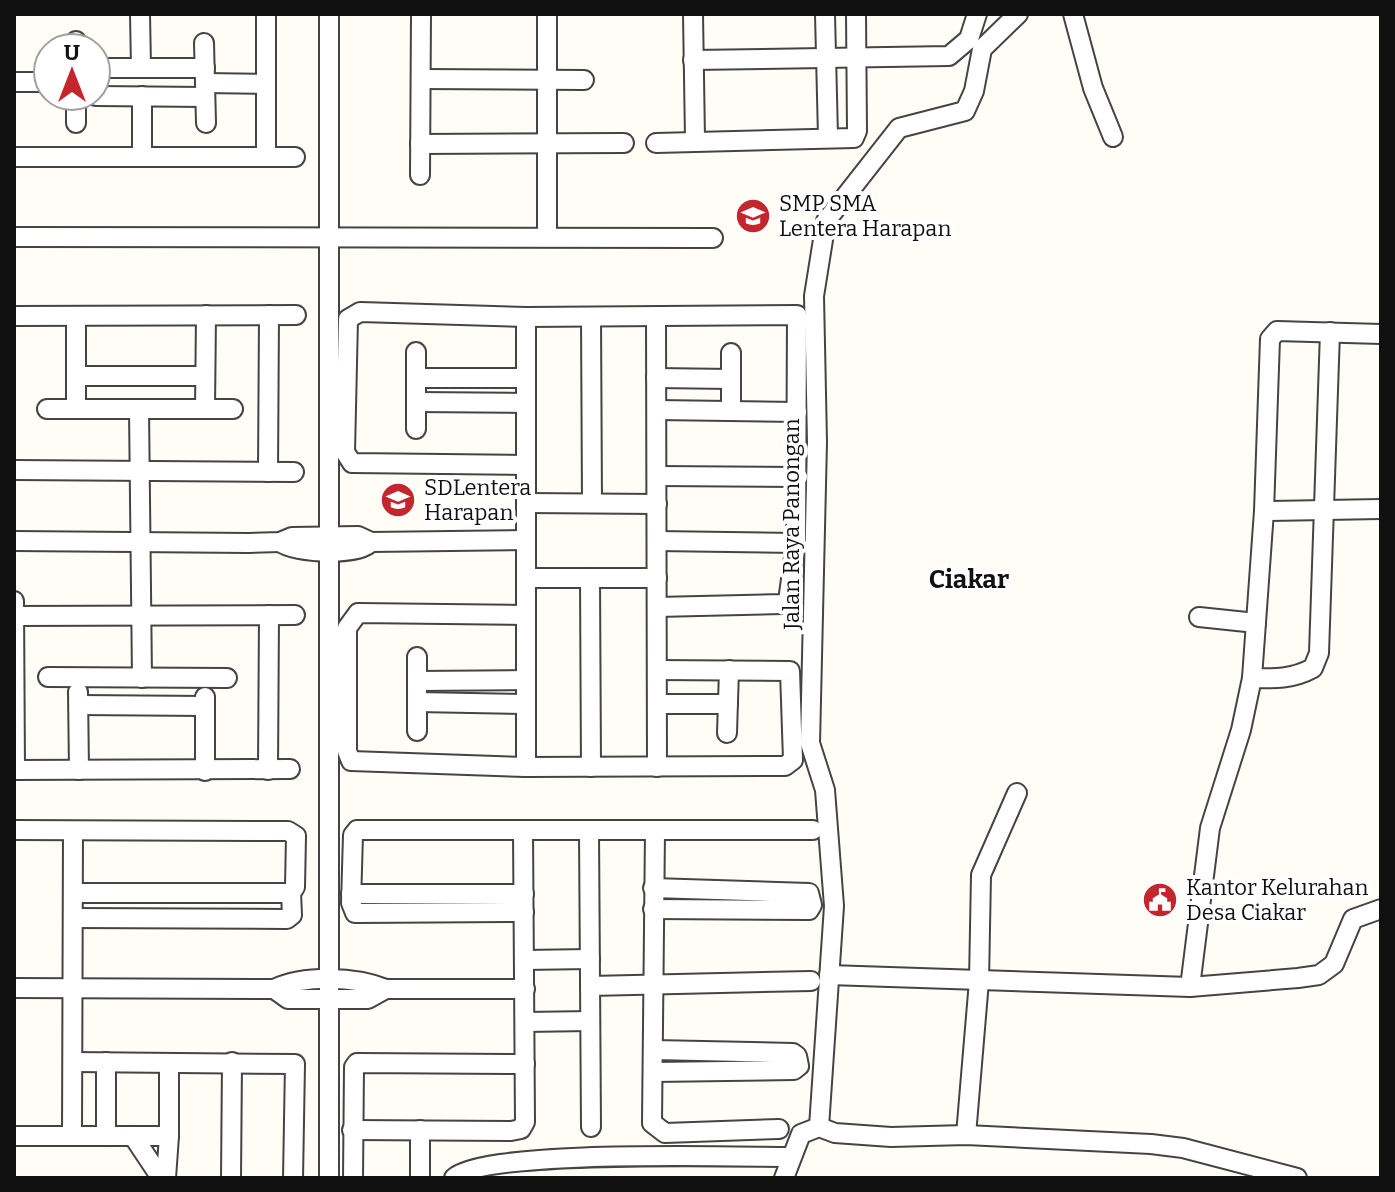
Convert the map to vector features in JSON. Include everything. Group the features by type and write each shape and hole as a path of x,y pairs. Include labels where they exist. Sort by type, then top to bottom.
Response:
{"street":[{"path":"140,14 141,67"},
{"path":"266,14 266,157"},
{"path":"329,14 308,543 329,1178"},
{"path":"420,175 421,14"},
{"path":"547,14 547,235"},
{"path":"693,14 695,139"},
{"path":"825,14 828,137"},
{"path":"656,143 695,139 828,137 843,140 856,134 856,14"},
{"path":"693,60 857,59 955,54 969,39 977,14"},
{"name":"Jalan Raya Panongan","path":"819,1127 820,978 834,906 825,790 810,743 817,442 814,296 826,221 899,128 965,111 974,91 982,49 1018,14"},
{"path":"1073,14 1093,88 1113,137"},
{"path":"204,43 206,123"},
{"path":"112,68 141,67 205,83"},
{"path":"421,79 584,80"},
{"path":"112,96 142,96 205,83 266,84"},
{"path":"142,96 142,157"},
{"path":"76,112 76,123"},
{"path":"420,144 624,143"},
{"path":"14,157 295,157"},
{"path":"14,237 547,235 713,238"},
{"path":"526,465 352,463 345,452 348,319 360,312 526,317 797,315 798,477 791,594 782,604 657,607"},
{"path":"205,409 206,315"},
{"path":"268,472 269,315"},
{"path":"14,316 296,315"},
{"path":"76,316 76,409"},
{"path":"526,317 526,767"},
{"path":"591,317 592,503"},
{"path":"656,317 657,767"},
{"path":"1190,987 1210,828 1241,730 1252,678 1264,511 1270,339 1277,331 1381,334"},
{"path":"1252,678 1277,680 1313,668 1319,653 1330,332"},
{"path":"416,352 416,429"},
{"path":"731,353 731,411"},
{"path":"76,376 205,376"},
{"path":"416,378 526,378"},
{"path":"656,378 731,379"},
{"path":"416,402 526,403"},
{"path":"47,409 233,409"},
{"path":"139,409 143,543 142,678"},
{"path":"657,410 797,412"},
{"path":"14,470 294,472"},
{"path":"657,476 798,477"},
{"path":"526,503 657,504"},
{"path":"1264,511 1381,509"},
{"path":"14,541 308,543 360,551 371,542 526,540"},
{"path":"657,541 796,543"},
{"path":"526,578 657,578"},
{"path":"590,578 591,767"},
{"path":"14,601 14,770 290,769"},
{"path":"526,615 358,613 347,628 347,751 351,761 526,767 657,767 785,766 793,760 791,672 657,670"},
{"path":"268,770 269,615"},
{"path":"14,616 295,615"},
{"path":"1199,617 1256,623"},
{"path":"417,657 417,731"},
{"path":"727,733 729,670"},
{"path":"48,677 227,678"},
{"path":"78,678 79,770"},
{"path":"205,678 205,771"},
{"path":"417,681 526,680"},
{"path":"417,702 526,704"},
{"path":"657,704 728,704"},
{"path":"79,705 205,706"},
{"path":"966,1135 979,981 981,875 1017,793"},
{"path":"14,830 288,831 296,840 292,915 287,919 73,918"},
{"path":"524,903 359,914 353,911 351,894 353,835 357,830 813,830"},
{"path":"72,1136 73,831"},
{"path":"352,1130 521,1129 525,1122 523,831"},
{"path":"589,831 591,1127"},
{"path":"655,831 652,1123 659,1132 779,1129"},
{"path":"653,888 809,893 812,905 809,910 653,909"},
{"path":"73,893 291,893"},
{"path":"590,986 820,978 1190,987 1319,975 1334,964 1353,919 1381,909"},
{"path":"524,960 590,959"},
{"path":"14,988 322,990 368,999 386,989 525,989"},
{"path":"525,1022 590,1021"},
{"path":"654,1050 793,1053 799,1066 794,1070 654,1072"},
{"path":"73,1062 295,1064 293,1178"},
{"path":"106,1062 106,1136"},
{"path":"231,1178 232,1062"},
{"path":"163,1178 169,1136 169,1063"},
{"path":"353,1178 354,1067 357,1063 525,1064"},
{"path":"784,1178 801,1134 819,1127 835,1133 891,1137 966,1135 1169,1146 1297,1178"},
{"path":"420,1130 420,1178"},
{"path":"14,1136 169,1136"},
{"path":"133,1136 163,1178"},
{"path":"454,1178 473,1167 557,1159 790,1157"}],"place":[{"name":"SMP SMA Lentera Harapan","path":"753,216"},
{"name":"SDLentera Harapan","path":"398,500"},
{"name":"Kantor Kelurahan Desa Ciakar","path":"1160,900"}],"district":[{"name":"Ciakar","path":"969,579"}]}
